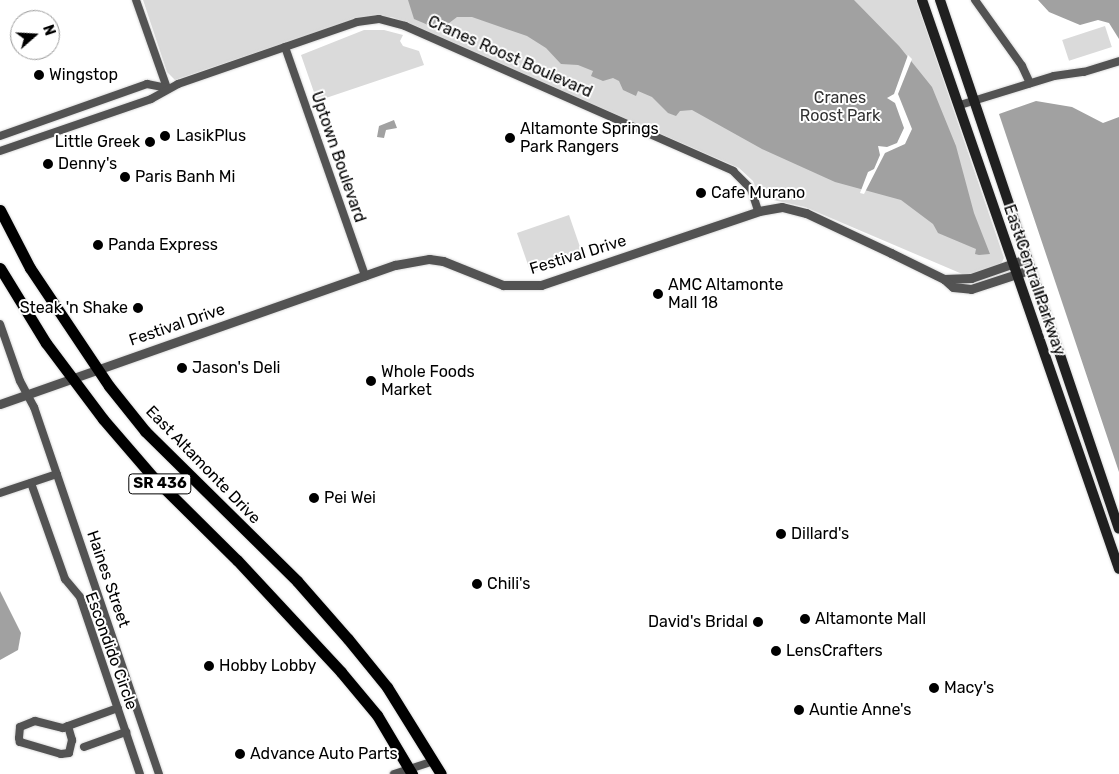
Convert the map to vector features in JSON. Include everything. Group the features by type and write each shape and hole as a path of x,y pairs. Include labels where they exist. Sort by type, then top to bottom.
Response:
{"main road":[{"name":"East Central Parkway","path":"922,0 960,104 1013,264 1117,558 1119,569"},
{"name":"East Central Parkway","path":"940,0 1029,270 1119,529"},
{"name":"East Altamonte Drive","path":"0,210 30,268 97,369 144,431 297,582 348,639 387,687 441,774"},
{"name":"SR 436","path":"0,268 72,378 154,478 237,560 345,677 377,715 411,771"}],"street":[{"path":"136,0 166,88"},
{"path":"975,0 1022,66 1030,83"},
{"name":"Cranes Roost Boulevard","path":"0,151 151,99 166,88 368,20 405,26 733,171 751,189 758,211"},
{"name":"Uptown Boulevard","path":"285,47 365,276"},
{"path":"960,104 1030,83 1119,61"},
{"name":"Cranes Roost Boulevard","path":"0,136 147,84 166,88"},
{"name":"Festival Drive","path":"0,404 395,265 429,260 454,264 502,284 541,285 758,211 782,206 806,213 944,279 954,287 972,289 1029,270"},
{"name":"Festival Drive","path":"944,279 971,278 1026,259"},
{"name":"Haines Street","path":"0,324 57,474 159,774"},
{"path":"0,493 57,474"},
{"name":"Escondido Circle","path":"31,483 65,579 80,597 140,774"},
{"path":"68,726 72,740 69,753 61,754 20,742 20,727 35,721 58,728 118,708"},
{"path":"84,747 126,732"},
{"path":"394,774 411,771 434,761"}],"green space":[{"name":"Cranes Roost Park","path":"143,0 916,0 1004,258 999,268 967,276 805,207 760,197 753,181 739,168 392,17 355,19 175,80 167,72"},
{"path":"1105,26 1112,47 1069,61 1062,40"},
{"path":"364,30 384,30 403,35 400,41 403,46 419,51 424,65 317,101 301,55"},
{"path":"569,215 583,255 531,273 517,233"}],"shaded area":[{"name":"Cranes Roost Park","path":"408,0 854,0 899,46 932,87 956,146 974,213 990,254 975,254 976,249 938,233 933,224 901,200 835,182 762,149 692,110 680,111 676,116 668,113 652,97 638,91 636,96 623,90 619,81 613,78 603,81 591,76 593,71 578,65 561,64 546,48 527,36 472,17 457,17 440,30 414,19"},
{"path":"1038,0 1119,0 1119,39 1109,23 1098,20 1080,25 1049,12"},
{"path":"1036,101 1072,107 1103,123 1119,117 1119,472 999,114"},
{"path":"394,120 397,128 386,130 384,138 377,137 379,126"},
{"path":"0,591 21,633 18,650 0,660"}],"pier":[{"path":"908,55 912,59 898,94 912,129 905,144 885,153 864,194 860,193 868,172 874,169 880,155 878,146 887,147 897,143 904,128 895,103 887,98 894,94"}],"place":[{"name":"Wingstop","path":"39,75"},
{"name":"LasikPlus","path":"165,136"},
{"name":"Altamonte Springs Park Rangers","path":"510,138"},
{"name":"Little Greek","path":"150,142"},
{"name":"Denny's","path":"48,164"},
{"name":"Paris Banh Mi","path":"125,177"},
{"name":"Cafe Murano","path":"701,193"},
{"name":"Panda Express","path":"98,245"},
{"name":"AMC Altamonte Mall 18","path":"658,294"},
{"name":"Steak 'n Shake","path":"138,308"},
{"name":"Jason's Deli","path":"182,368"},
{"name":"Whole Foods Market","path":"371,381"},
{"name":"Pei Wei","path":"314,498"},
{"name":"Dillard's","path":"781,534"},
{"name":"Chili's","path":"477,584"},
{"name":"Altamonte Mall","path":"805,619"},
{"name":"David's Bridal","path":"758,622"},
{"name":"LensCrafters","path":"776,651"},
{"name":"Hobby Lobby","path":"209,666"},
{"name":"Macy's","path":"934,688"},
{"name":"Auntie Anne's","path":"799,710"},
{"name":"Advance Auto Parts","path":"240,754"}]}
